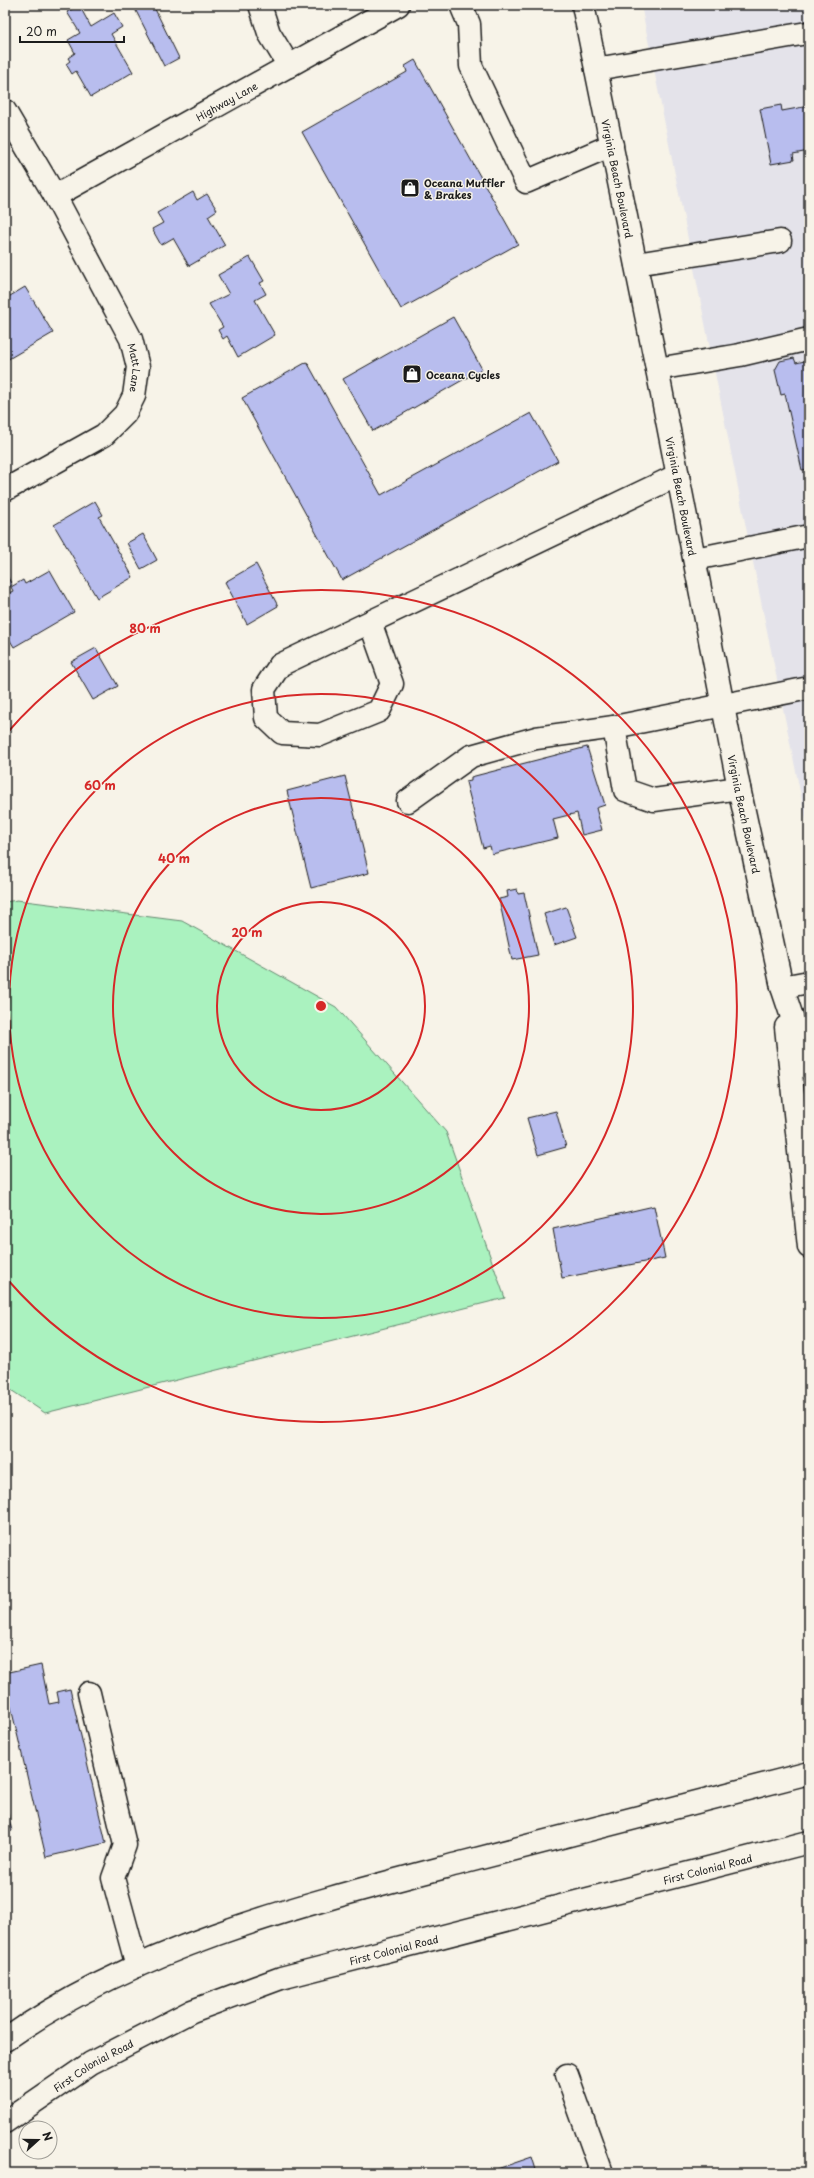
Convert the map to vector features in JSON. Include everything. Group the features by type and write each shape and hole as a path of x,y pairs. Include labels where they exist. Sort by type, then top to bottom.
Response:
{"main road":[{"path":"260,5 269,33 289,66"},
{"name":"Highway Lane","path":"55,196 398,5"},
{"path":"460,5 469,24 471,66 526,182 612,145"},
{"name":"Virginia Beach Boulevard","path":"583,5 695,559 739,788 782,988 809,1247"},
{"path":"596,69 807,33"},
{"name":"Matt Lane","path":"5,111 55,196 131,338 138,368 134,396 125,414 104,435 5,490"},
{"path":"636,264 780,241"},
{"path":"657,369 740,355 809,339"},
{"path":"370,622 392,684 378,711 320,734 282,733 266,718 264,689 280,665 678,474"},
{"path":"695,559 809,536"},
{"path":"408,801 471,756 536,738 614,727 809,688"},
{"path":"614,727 625,790 654,800 739,788"},
{"path":"782,988 809,982"},
{"name":"Virginia Beach Boulevard","path":"782,988 809,1068"},
{"path":"89,1693 124,1845 113,1878 137,1966"},
{"path":"5,2040 41,2014 153,1958 238,1927 333,1897 809,1773"},
{"name":"First Colonial Road","path":"5,2122 91,2063 192,2011 281,1978 809,1842"},
{"path":"567,2075 602,2173"}],"shaded area":[{"path":"641,5 809,5 809,835 757,582"}],"green space":[{"path":"17,900 182,921 336,1007 446,1132 505,1298 45,1413 5,1386 5,902"}],"building":[{"path":"79,5 91,27 114,13 122,27 111,34 133,72 91,97 76,71 72,74 66,64 70,61 68,58 75,53 68,40 80,33 67,12"},
{"path":"133,5 153,5 179,58 164,66"},
{"name":"Oceana Muffler & Brakes","path":"415,60 518,244 401,309 302,132 407,72 405,66"},
{"path":"781,105 782,111 809,106 809,151 793,154 794,160 771,164 760,109"},
{"path":"193,192 197,200 207,194 217,210 208,216 225,245 189,266 173,238 161,245 152,229 163,223 157,213"},
{"path":"250,257 264,281 260,283 266,294 255,300 275,335 238,357 227,336 223,339 218,330 223,327 209,304 229,294 218,275"},
{"path":"25,287 53,333 5,361 5,299"},
{"name":"Oceana Cycles","path":"453,317 482,369 373,431 343,379"},
{"path":"794,358 796,363 809,360 809,469 802,470 785,394 781,395 775,370 780,361"},
{"path":"307,362 381,495 531,413 558,461 342,580 242,398"},
{"path":"95,501 103,515 99,517 133,577 97,598 54,525"},
{"path":"143,534 157,560 141,569 127,543"},
{"path":"256,564 278,606 247,624 225,582"},
{"path":"50,570 74,612 14,647 5,632 5,595 13,591 11,587 23,580 25,584"},
{"path":"5,572 12,585 5,590"},
{"path":"96,648 118,686 93,700 71,662"},
{"path":"587,747 605,805 596,808 602,830 582,835 577,813 553,819 558,838 492,854 490,846 483,848 466,782 471,781 471,777"},
{"path":"345,776 369,873 311,888 287,791"},
{"path":"517,889 518,894 524,893 538,955 512,960 499,899 508,897 507,891"},
{"path":"566,907 577,937 554,945 544,914"},
{"path":"556,1111 566,1147 538,1155 527,1118"},
{"path":"654,1206 665,1258 562,1278 553,1229"},
{"path":"41,1665 49,1704 59,1702 57,1692 70,1689 106,1843 46,1857 5,1682 5,1673"},
{"path":"5,1803 12,1831 5,1833"},
{"path":"532,2157 537,2173 499,2173 497,2169"}],"place":[{"name":"Oceana Muffler & Brakes","path":"410,188"},
{"name":"Oceana Cycles","path":"412,374"}]}
